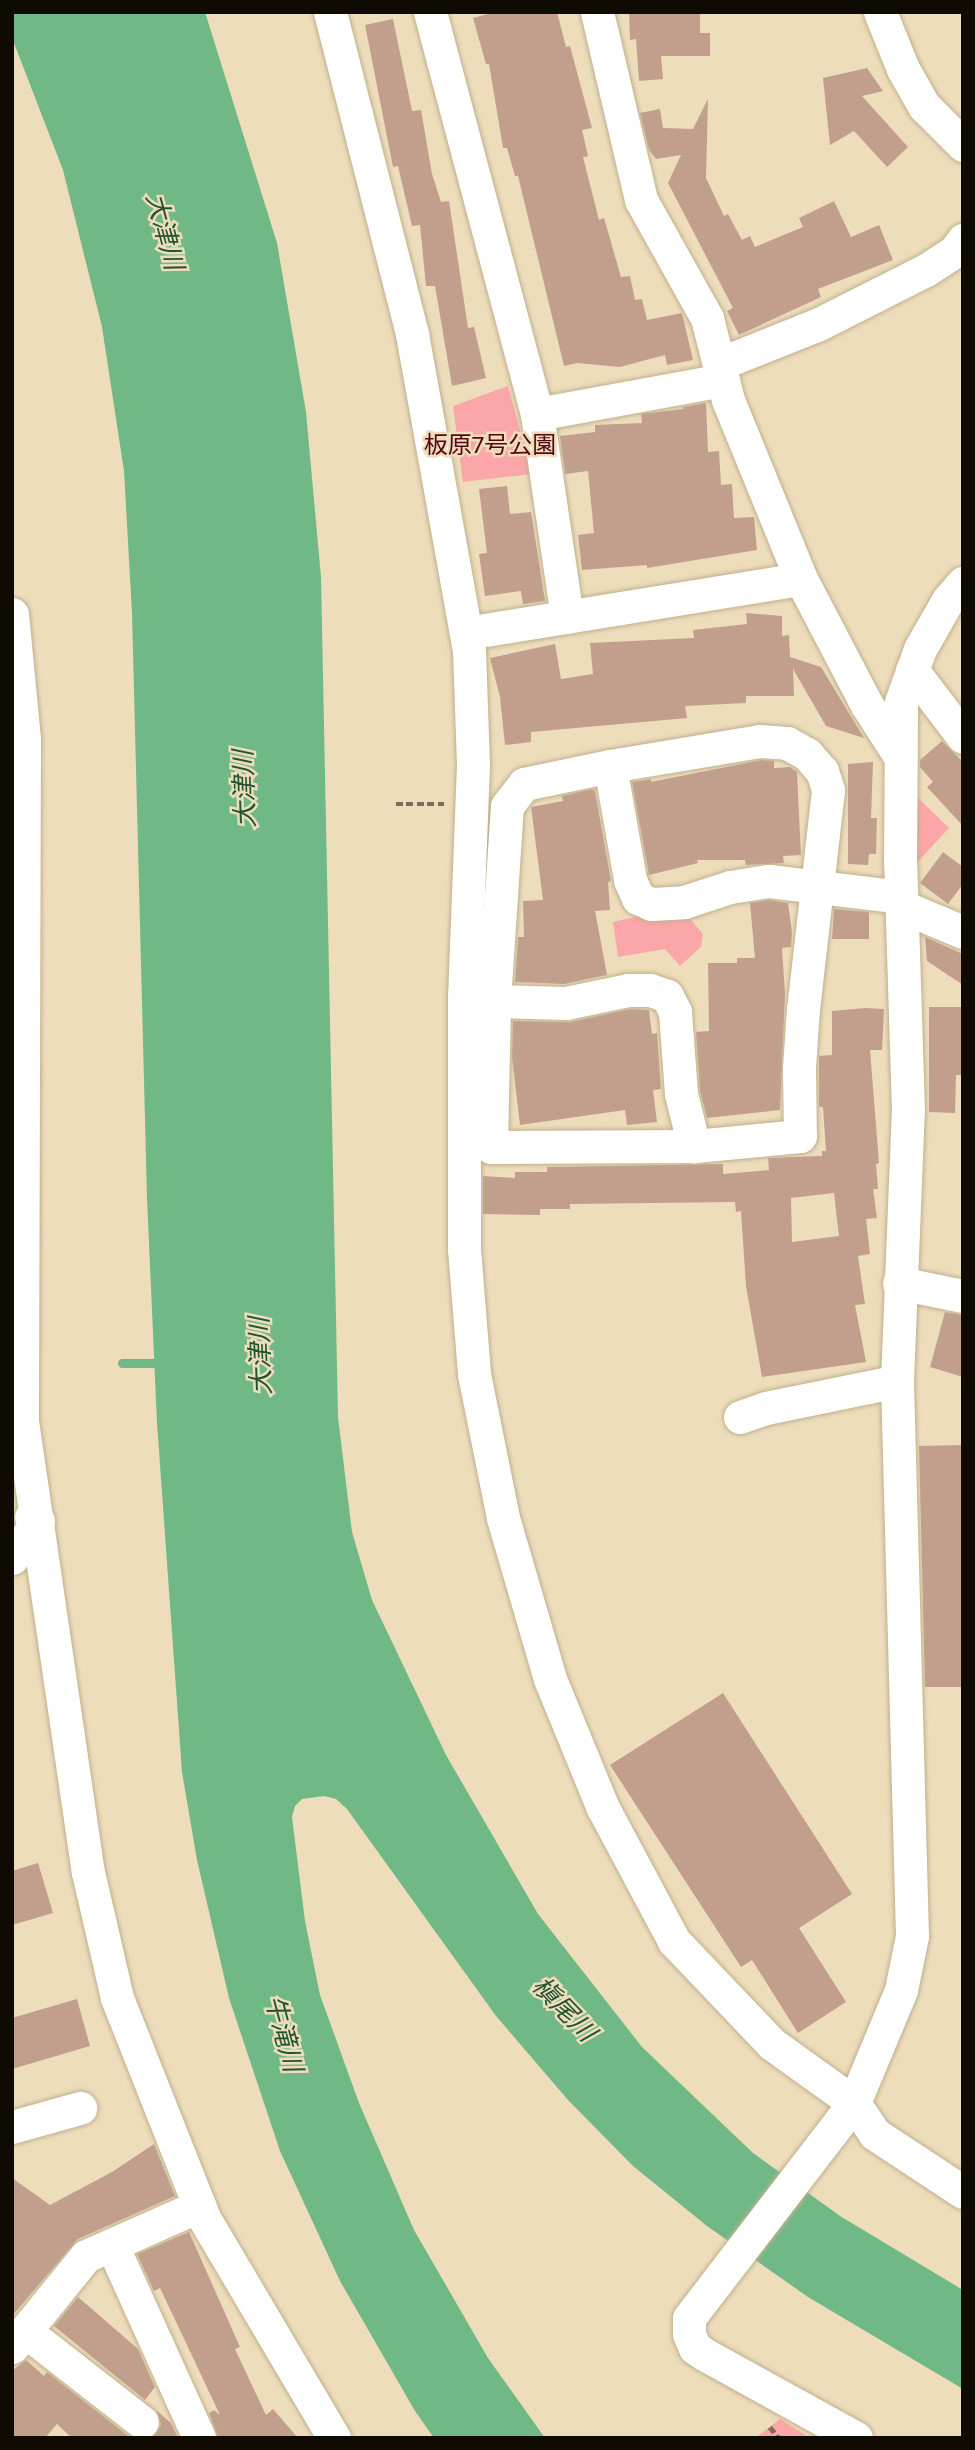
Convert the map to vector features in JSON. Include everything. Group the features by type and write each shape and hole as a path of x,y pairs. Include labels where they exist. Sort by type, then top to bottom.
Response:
{"street":[{"path":"330,12 412,334 469,650 471,803 464,995 464,1249 474,1374 503,1518 550,1679 603,1808 674,1941 772,2044 847,2112 875,2134 963,2192"},
{"path":"430,12 537,414 567,617"},
{"path":"597,12 641,200 706,318 721,372 801,579 867,705 899,755"},
{"path":"880,12 903,69 925,106 963,145"},
{"path":"537,414 721,372 926,270 955,251 963,240"},
{"path":"485,630 801,579"},
{"path":"856,2438 695,2348 689,2334 689,2318 847,2112 901,1990 912,1936 897,1381 908,1111 899,755 901,702 912,670 937,620 963,583"},
{"path":"12,614 24,739 17,1184 25,1512 88,1872 117,1998 199,2206 334,2438"},
{"path":"912,670 963,737"},
{"path":"760,741 787,743 807,754 822,771 828,790 799,1068 800,1136 694,1146 491,1147 494,1001 507,806 524,785 610,766 760,741"},
{"path":"610,766 630,880 638,898 651,904 684,902 730,887 769,881 817,886 901,901 963,932"},
{"path":"494,1001 566,1003 628,990 650,990 667,996 675,1012 681,1094 694,1146"},
{"path":"899,1283 963,1296"},
{"path":"740,1417 766,1408 897,1381"},
{"path":"12,1558 25,1512"},
{"path":"12,2127 80,2109"},
{"path":"176,2387 135,2430 19,2339 86,2256 199,2206"},
{"path":"112,2245 200,2438"}],"path":[{"path":"396,804 471,803"},
{"path":"770,2427 779,2438"}],"green space":[{"name":"板原7号公園","path":"508,386 532,474 463,482 453,406"},
{"path":"910,790 949,828 913,867"},
{"path":"686,914 703,934 701,947 680,966 665,949 618,957 613,922 643,915"},
{"path":"780,2419 810,2438 755,2438"}],"water":[{"path":"12,12 205,12 277,243 306,412 321,577 338,1417 352,1532 372,1600 446,1755 538,1914 642,2047 753,2153 840,2216 963,2290 963,2389 808,2297 707,2226 633,2166 568,2100 496,2016 347,1809 336,1799 324,1796 302,1799 295,1806 292,1817 305,1921 320,1995 359,2103 414,2230 488,2358 545,2438 434,2438 415,2411 340,2281 280,2151 229,1998 197,1860 182,1772 157,1423 147,1198 132,613 124,471 102,327 63,170 12,38"}],"building":[{"path":"495,12 557,12 566,47 570,46 592,128 582,130 588,156 583,157 599,220 604,218 621,277 630,276 635,300 642,299 647,320 682,313 693,360 667,365 665,355 620,367 577,363 564,366 518,176 515,176 507,148 503,148 489,64 486,64 473,18"},
{"path":"629,12 700,12 700,33 710,33 710,56 661,56 663,79 639,81 636,39 630,40"},
{"path":"393,19 412,111 421,110 432,174 441,202 449,201 468,328 474,327 486,378 452,386 435,286 426,286 420,225 412,226 398,166 393,167 365,25"},
{"path":"867,68 883,91 862,96 908,147 887,167 854,131 830,145 823,78"},
{"path":"708,99 706,178 724,216 728,214 742,240 750,236 755,247 803,227 799,218 834,201 851,237 879,225 893,260 818,289 821,297 739,335 727,311 733,308 668,183 681,155 656,159 649,150 640,113 660,109 663,128 693,129"},
{"path":"706,403 708,452 719,451 721,485 732,484 734,518 754,517 757,550 647,568 647,565 582,570 578,535 594,533 588,471 565,474 560,436 595,432 595,425 642,423 641,414"},
{"path":"507,486 510,514 531,512 545,601 523,604 521,591 485,596 479,554 487,553 479,489"},
{"path":"746,613 782,616 782,636 789,635 790,657 821,667 864,738 826,726 793,669 794,696 746,696 746,703 685,706 687,718 531,732 531,742 505,745 500,697 490,658 555,644 561,679 593,674 590,643 694,638 693,630 747,624"},
{"path":"942,741 963,762 963,826 927,787 933,782 920,767 920,760"},
{"path":"761,760 774,761 774,768 790,767 797,772 801,855 783,856 784,863 746,865 745,860 697,860 698,863 649,875 632,782 651,779 651,782"},
{"path":"873,762 871,818 877,818 876,854 869,854 868,865 848,864 848,764"},
{"path":"592,789 595,791 611,881 608,882 610,910 595,911 607,975 564,984 515,982 518,937 524,937 523,901 543,900 531,807 563,801 562,796"},
{"path":"943,852 963,867 963,884 948,904 920,883"},
{"path":"769,900 788,903 792,933 791,947 782,948 785,994 780,1110 707,1118 700,1091 696,1032 709,1031 708,963 737,963 737,958 755,958 750,903"},
{"path":"834,909 869,912 869,939 832,939"},
{"path":"925,937 963,954 963,985 927,961"},
{"path":"929,1007 963,1007 963,1075 956,1075 955,1113 929,1112"},
{"path":"630,1009 649,1010 652,1034 657,1033 661,1089 653,1090 657,1122 627,1125 625,1110 520,1125 512,1057 513,1021 570,1022"},
{"path":"884,1009 882,1050 870,1050 879,1163 876,1164 878,1189 873,1189 877,1218 866,1219 870,1254 858,1256 865,1304 855,1305 866,1362 762,1377 746,1286 741,1211 736,1212 735,1202 570,1204 570,1209 540,1209 540,1215 483,1214 483,1176 515,1178 515,1172 547,1172 547,1167 723,1164 723,1174 769,1170 768,1158 822,1156 822,1151 826,1151 823,1107 819,1107 819,1056 832,1055 832,1011","holes":["834,1193 839,1236 792,1242 791,1198"]},
{"path":"945,1312 963,1315 963,1377 930,1367"},
{"path":"963,1445 963,1687 925,1687 919,1446"},
{"path":"723,1693 852,1894 799,1928 846,2002 798,2033 752,1960 741,1967 610,1765"},
{"path":"38,1863 53,1913 12,1925 12,1871"},
{"path":"77,1999 90,2046 12,2069 12,2018"},
{"path":"154,2144 175,2196 78,2239 12,2316 12,2178 50,2205 112,2172"},
{"path":"189,2232 240,2347 235,2349 266,2415 273,2409 298,2438 218,2438 209,2413 214,2410 220,2415 160,2288 154,2291 137,2254"},
{"path":"78,2297 138,2349 155,2387 145,2400 54,2326"},
{"path":"26,2360 44,2376 47,2372 131,2438 72,2438 57,2424 45,2438 12,2438 12,2371"},
{"path":"157,2411 171,2423 178,2438 152,2438 161,2425"}],"waterway":[{"path":"122,1363 163,1363"}],"water label":[{"name":"大津川","path":"166,231"},
{"name":"大津川","path":"243,789"},
{"name":"大津川","path":"259,1356"},
{"name":"槇尾川","path":"565,2008"},
{"name":"牛滝川","path":"285,2033"}]}
